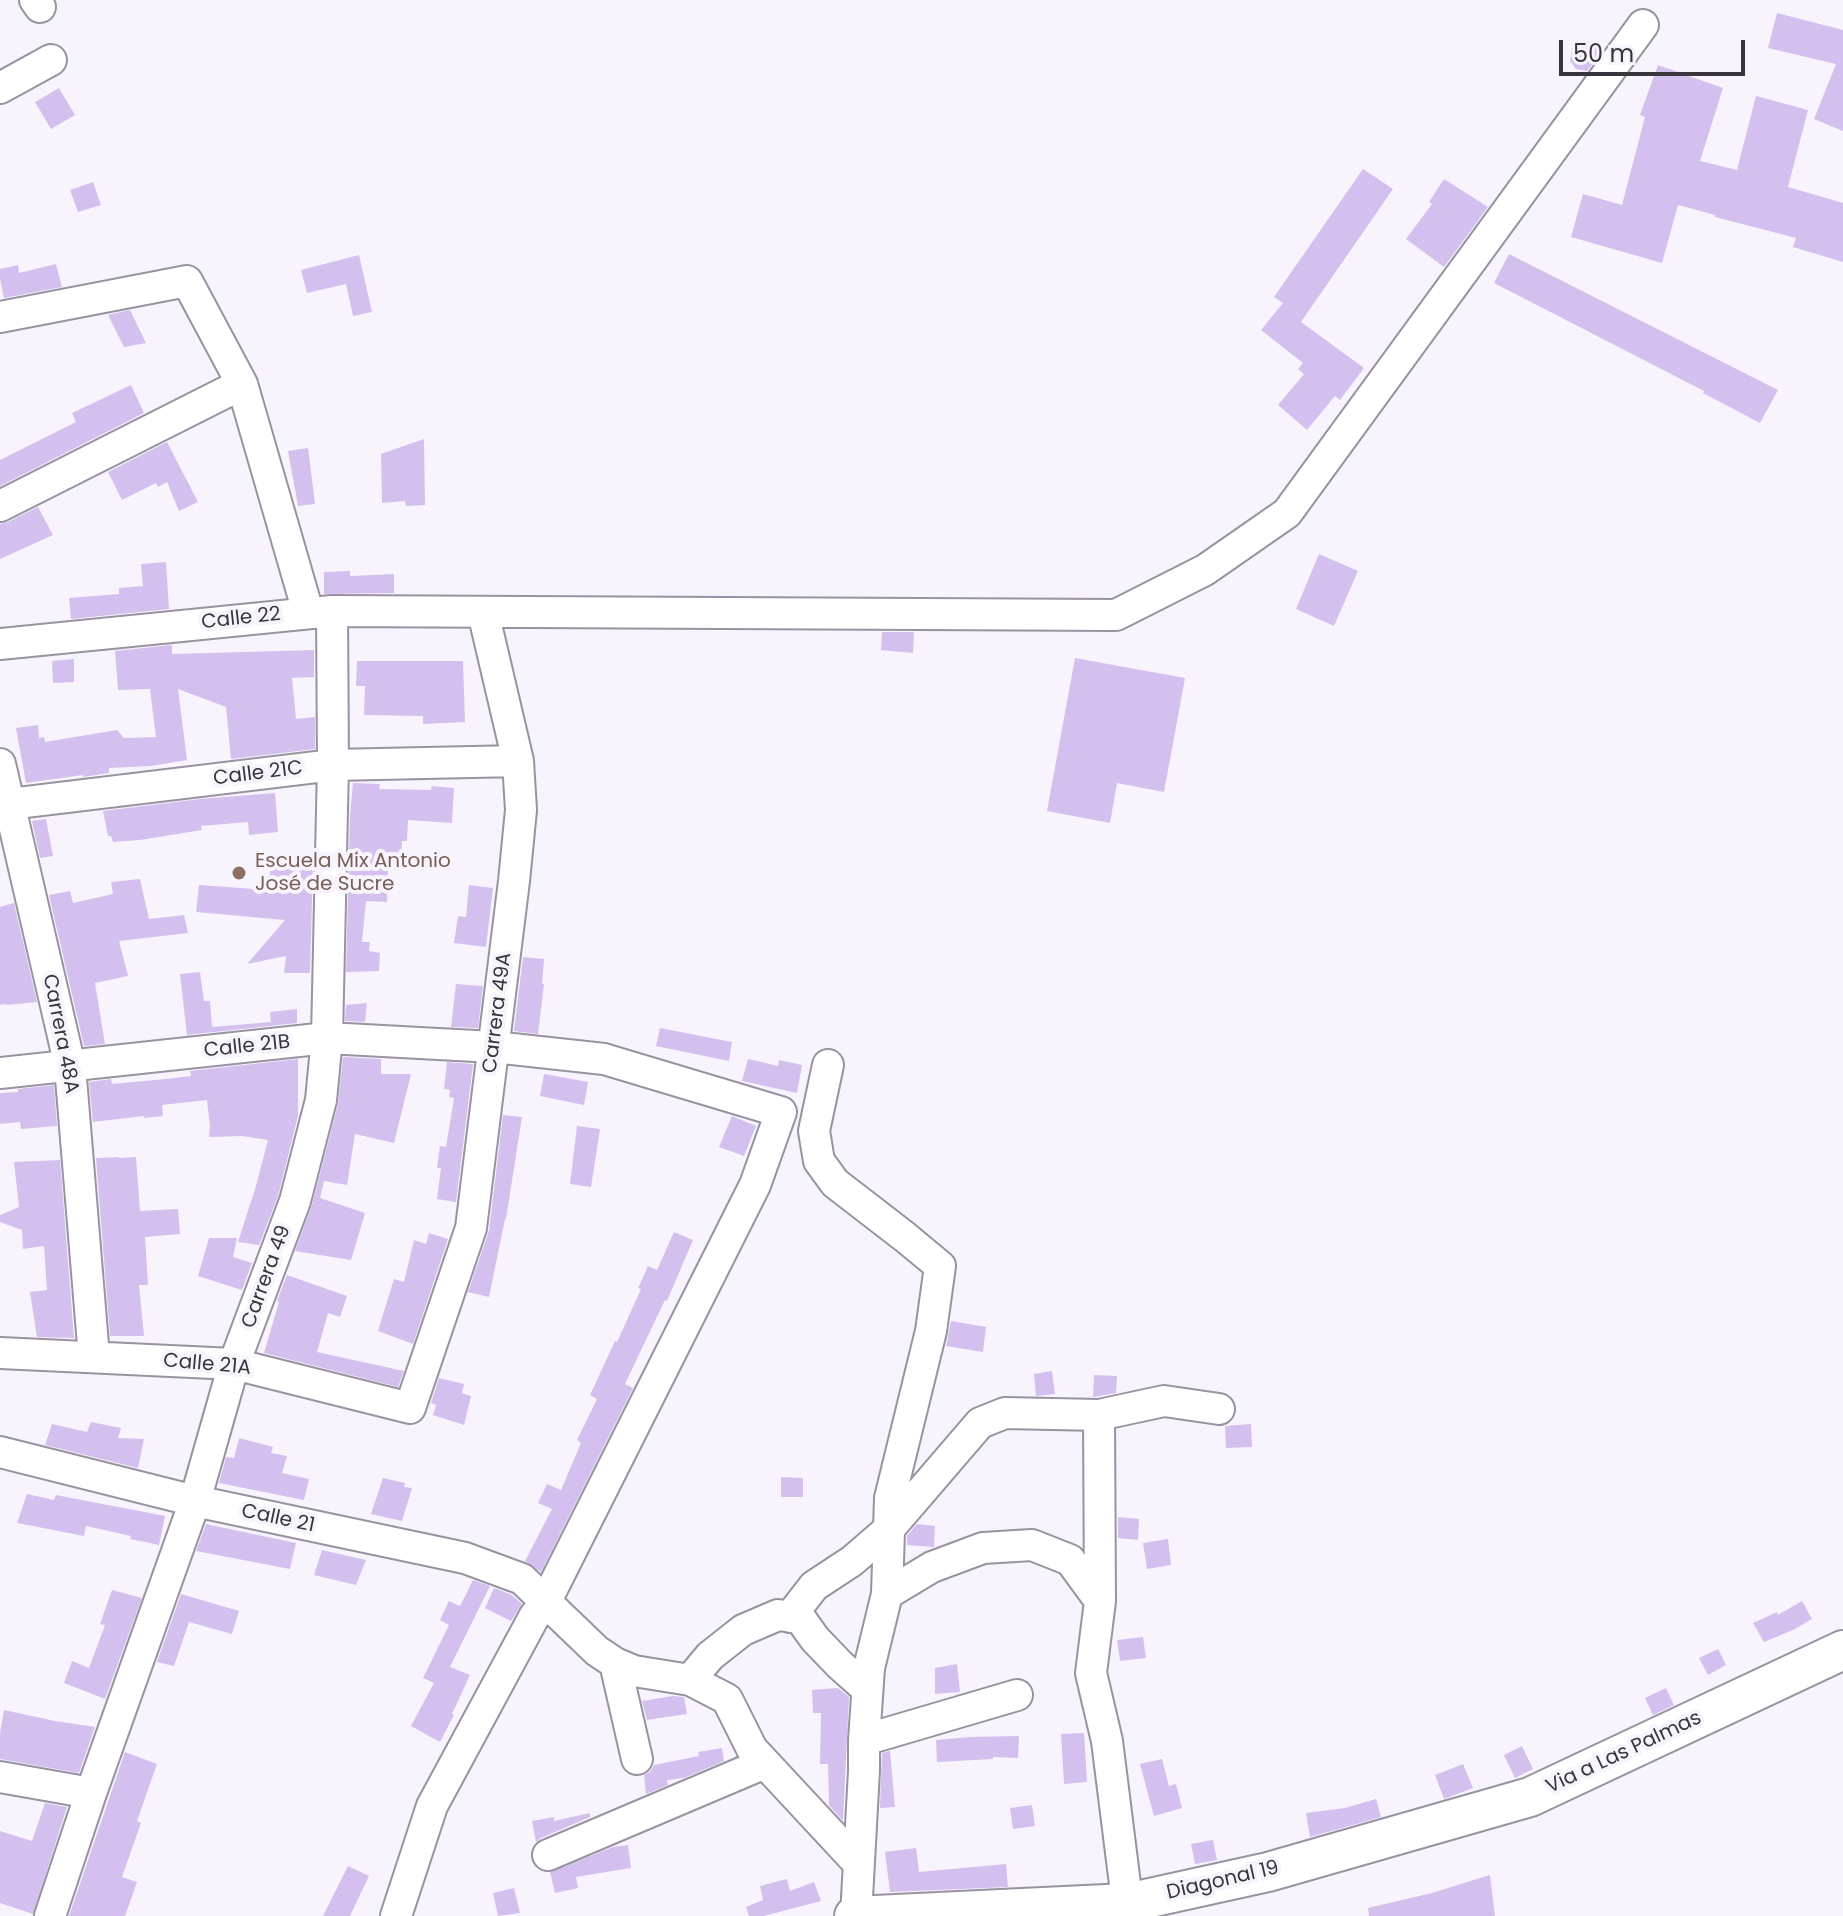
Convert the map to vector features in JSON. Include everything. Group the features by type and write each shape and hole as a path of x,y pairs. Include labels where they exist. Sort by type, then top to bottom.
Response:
{"street":[{"name":"Calle 22","path":"0,644 320,612 1116,615 1205,570 1287,513 1643,25"},
{"path":"0,88 51,60"},
{"name":"Carrera 49","path":"0,317 187,281 242,384 320,612 333,765 327,1038 321,1100 295,1201 234,1364 195,1501 50,1916"},
{"path":"0,506 242,384"},
{"name":"Carrera 49A","path":"410,1408 471,1228 521,810 518,761 483,612"},
{"name":"Calle 21C","path":"4,804 333,765 518,761"},
{"name":"Carrera 48A","path":"0,764 4,804 70,1066 94,1357"},
{"name":"Calle 21B","path":"0,1073 327,1038 494,1047 604,1059 781,1112 755,1185 545,1603"},
{"path":"828,1065 814,1131 819,1161 835,1183 940,1266 931,1331 890,1498 887,1594 867,1689 856,1916"},
{"name":"Calle 21A","path":"0,1353 234,1364 410,1408"},
{"path":"790,1617 814,1586 852,1561 889,1529 980,1423 1005,1413 1099,1415 1164,1401 1219,1409"},
{"path":"1099,1415 1100,1601 1091,1673 1107,1741 1128,1910"},
{"name":"Calle 21","path":"0,1452 195,1501 465,1558 522,1579 597,1651 615,1663"},
{"path":"887,1594 932,1567 983,1548 1032,1545 1070,1560 1100,1601"},
{"path":"396,1916 432,1806 534,1617 545,1603"},
{"path":"690,1680 710,1656 743,1630 778,1615 800,1618 815,1639 867,1689"},
{"name":"Via a Las Palmas","path":"1397,1834 1530,1797 1843,1650"},
{"path":"615,1663 634,1671 690,1680 727,1699 752,1749 858,1863"},
{"path":"615,1663 637,1759"},
{"path":"864,1740 1017,1695"},
{"path":"548,1855 765,1763"},
{"path":"0,1777 91,1793"},
{"name":"Diagonal 19","path":"856,1916 1128,1910 1397,1834"}],"building":[{"path":"1777,13 1843,30 1843,131 1814,119 1836,64 1768,48"},
{"path":"1582,40 1593,43 1600,54 1587,71 1576,69 1570,61 1572,48"},
{"path":"1658,65 1723,88 1700,161 1737,170 1756,96 1808,110 1788,187 1843,203 1843,262 1793,247 1796,238 1678,205 1662,263 1571,237 1583,194 1622,205 1645,117 1640,115"},
{"path":"59,88 75,115 51,129 35,102"},
{"path":"1363,169 1393,189 1301,322 1364,368 1340,400 1335,396 1307,430 1278,405 1304,374 1298,369 1303,363 1261,330 1283,303 1274,297"},
{"path":"1444,179 1488,207 1444,267 1406,239 1432,204 1429,202"},
{"path":"93,182 101,205 78,212 70,190"},
{"path":"1509,254 1778,390 1760,423 1494,283"},
{"path":"359,255 372,312 353,316 346,284 307,293 301,270"},
{"path":"56,264 62,287 4,298 0,269 18,265 19,273"},
{"path":"130,310 146,343 124,347 108,315"},
{"path":"131,385 144,413 0,486 0,460 76,422 72,413"},
{"path":"424,439 425,505 406,506 405,501 382,503 381,454"},
{"path":"167,442 198,502 179,511 167,482 158,487 156,483 122,500 108,472"},
{"path":"308,448 315,504 298,506 288,451"},
{"path":"38,507 53,535 0,559 0,524"},
{"path":"1319,554 1358,571 1334,626 1296,609"},
{"path":"166,562 169,609 71,619 69,598 119,594 119,588 143,586 141,564"},
{"path":"350,571 350,576 394,574 394,593 324,594 324,572"},
{"path":"882,632 914,632 913,653 881,650"},
{"path":"172,645 172,654 314,650 314,677 292,678 296,719 315,717 315,749 231,759 226,707 178,689 187,760 109,768 109,773 26,783 16,728 38,725 39,738 44,737 45,742 117,730 124,738 156,737 150,689 118,690 115,651"},
{"path":"1075,658 1185,678 1164,792 1117,783 1110,823 1047,811"},
{"path":"74,659 74,682 53,683 52,661"},
{"path":"357,661 463,661 465,722 423,724 423,716 364,715 365,686 356,686"},
{"path":"353,783 380,784 379,789 454,788 452,823 408,820 407,841 402,841 401,869 388,868 387,902 366,901 362,942 370,942 369,951 380,953 379,971 346,972"},
{"path":"275,793 278,832 249,835 248,822 201,826 202,830 113,842 108,836 103,811 200,799"},
{"path":"46,819 53,856 40,858 32,821"},
{"path":"271,864 313,865 310,973 284,973 286,956 247,964 285,920 196,912 199,885 268,890"},
{"path":"140,879 149,919 184,915 188,933 119,941 128,976 95,983 105,1044 84,1046 49,895 70,891 73,903 113,894 111,882"},
{"path":"469,885 493,888 486,947 454,943 458,916 466,917"},
{"path":"14,903 37,1002 0,1005 0,907"},
{"path":"523,957 544,959 538,1034 514,1031"},
{"path":"200,972 204,1001 210,1001 212,1027 271,1022 270,1012 297,1009 297,1023 187,1035 180,974"},
{"path":"456,984 483,986 478,1028 451,1027"},
{"path":"367,1003 365,1022 345,1021 346,1005"},
{"path":"660,1028 732,1042 729,1061 656,1046"},
{"path":"343,1057 381,1059 381,1074 411,1074 394,1143 355,1134 347,1185 324,1181 320,1198 365,1213 351,1260 295,1251 312,1205 338,1104"},
{"path":"298,1059 298,1116 278,1196 259,1245 238,1242 268,1140 242,1136 209,1137 207,1100 162,1105 163,1116 93,1122 89,1082 111,1079 112,1084 166,1079 191,1076 190,1071"},
{"path":"748,1059 778,1066 779,1060 802,1065 797,1093 742,1081"},
{"path":"447,1062 473,1064 456,1202 437,1199 440,1146 446,1147 454,1098 449,1097 450,1090 444,1089"},
{"path":"544,1074 588,1082 584,1105 540,1096"},
{"path":"54,1085 57,1126 21,1129 20,1122 0,1124 0,1093"},
{"path":"503,1115 522,1117 506,1219 489,1297 468,1292 489,1231"},
{"path":"732,1116 756,1126 744,1156 719,1147"},
{"path":"577,1126 600,1129 591,1187 570,1184"},
{"path":"136,1157 140,1211 178,1209 180,1234 145,1237 148,1285 139,1285 144,1336 110,1336 96,1158"},
{"path":"60,1160 74,1338 37,1337 30,1292 47,1290 44,1246 23,1249 22,1230 0,1222 0,1215 19,1207 14,1162"},
{"path":"674,1232 693,1240 667,1301 625,1384 633,1388 541,1572 525,1561 552,1509 538,1503 547,1484 561,1490 581,1443 577,1440 597,1399 590,1395 641,1289 638,1288 648,1266 657,1270"},
{"path":"429,1233 448,1239 413,1344 378,1331 394,1279 404,1282 414,1240 426,1244"},
{"path":"209,1238 237,1238 233,1257 252,1263 242,1290 198,1276"},
{"path":"287,1275 347,1296 340,1317 328,1313 317,1352 404,1371 398,1387 264,1353"},
{"path":"951,1321 986,1327 983,1352 946,1346"},
{"path":"1052,1371 1055,1394 1036,1396 1034,1374"},
{"path":"1094,1375 1117,1376 1116,1393 1093,1397"},
{"path":"439,1378 464,1384 462,1393 471,1396 464,1425 433,1415 436,1405 431,1403"},
{"path":"91,1422 121,1428 118,1438 144,1439 138,1468 45,1445 52,1424 87,1432"},
{"path":"1251,1424 1252,1447 1226,1448 1225,1426"},
{"path":"239,1438 273,1447 271,1453 287,1456 282,1473 309,1479 304,1500 219,1483 226,1457 234,1458"},
{"path":"781,1477 803,1478 803,1497 781,1497"},
{"path":"383,1478 405,1483 404,1487 412,1488 402,1521 371,1514"},
{"path":"27,1494 54,1500 56,1495 165,1516 159,1545 86,1526 84,1536 17,1523"},
{"path":"1118,1517 1139,1519 1138,1540 1118,1538"},
{"path":"206,1524 296,1543 290,1569 196,1551"},
{"path":"917,1524 935,1526 934,1547 907,1545 907,1536"},
{"path":"1168,1539 1171,1565 1147,1569 1143,1543"},
{"path":"322,1550 366,1560 356,1585 314,1575"},
{"path":"473,1580 490,1586 450,1667 470,1675 440,1742 411,1726 434,1683 423,1678 449,1625 440,1620 449,1601 460,1606"},
{"path":"494,1588 512,1595 522,1604 511,1621 485,1608"},
{"path":"112,1590 142,1598 105,1699 64,1683 72,1661 89,1668 105,1625 100,1624"},
{"path":"181,1594 239,1611 232,1634 189,1622 174,1666 157,1662"},
{"path":"1802,1601 1812,1619 1764,1642 1753,1623 1777,1612 1778,1615"},
{"path":"1143,1637 1146,1658 1120,1661 1117,1640"},
{"path":"1718,1649 1726,1665 1708,1675 1699,1658"},
{"path":"957,1664 960,1692 935,1694 935,1668"},
{"path":"838,1688 849,1697 843,1821 829,1805 828,1764 820,1764 821,1713 813,1713 812,1690"},
{"path":"1666,1688 1674,1705 1653,1715 1645,1698"},
{"path":"684,1697 687,1714 647,1720 642,1701"},
{"path":"4,1710 95,1727 79,1773 0,1759"},
{"path":"1084,1733 1087,1782 1064,1784 1061,1734"},
{"path":"1019,1736 1018,1758 937,1762 936,1740"},
{"path":"1522,1746 1533,1769 1515,1778 1504,1755"},
{"path":"722,1748 724,1761 684,1778 667,1780 668,1785 646,1794 644,1775 654,1765"},
{"path":"890,1751 895,1807 880,1808 882,1753"},
{"path":"125,1752 157,1764 122,1877 137,1882 125,1916 69,1916"},
{"path":"1162,1759 1169,1786 1176,1784 1182,1808 1154,1816 1140,1764"},
{"path":"1463,1764 1473,1788 1444,1799 1435,1775"},
{"path":"1376,1799 1381,1817 1310,1837 1306,1813 1345,1808"},
{"path":"45,1803 67,1807 33,1914 0,1903 0,1831 32,1841"},
{"path":"1032,1805 1035,1826 1013,1829 1010,1808"},
{"path":"590,1813 590,1817 536,1842 532,1821 554,1817 554,1821"},
{"path":"1213,1840 1217,1860 1195,1864 1191,1844"},
{"path":"628,1845 631,1868 576,1877 578,1888 555,1893 550,1872 613,1847"},
{"path":"916,1848 919,1872 1006,1864 1008,1887 890,1892 885,1852"},
{"path":"348,1866 369,1876 350,1916 323,1916"},
{"path":"1490,1875 1495,1916 1369,1916 1368,1908"},
{"path":"787,1879 790,1891 814,1882 821,1901 764,1916 749,1916 746,1907 763,1900 760,1886"},
{"path":"514,1888 520,1913 498,1916 493,1893"}],"place":[{"name":"Escuela Mix Antonio José de Sucre","path":"239,873"}]}
